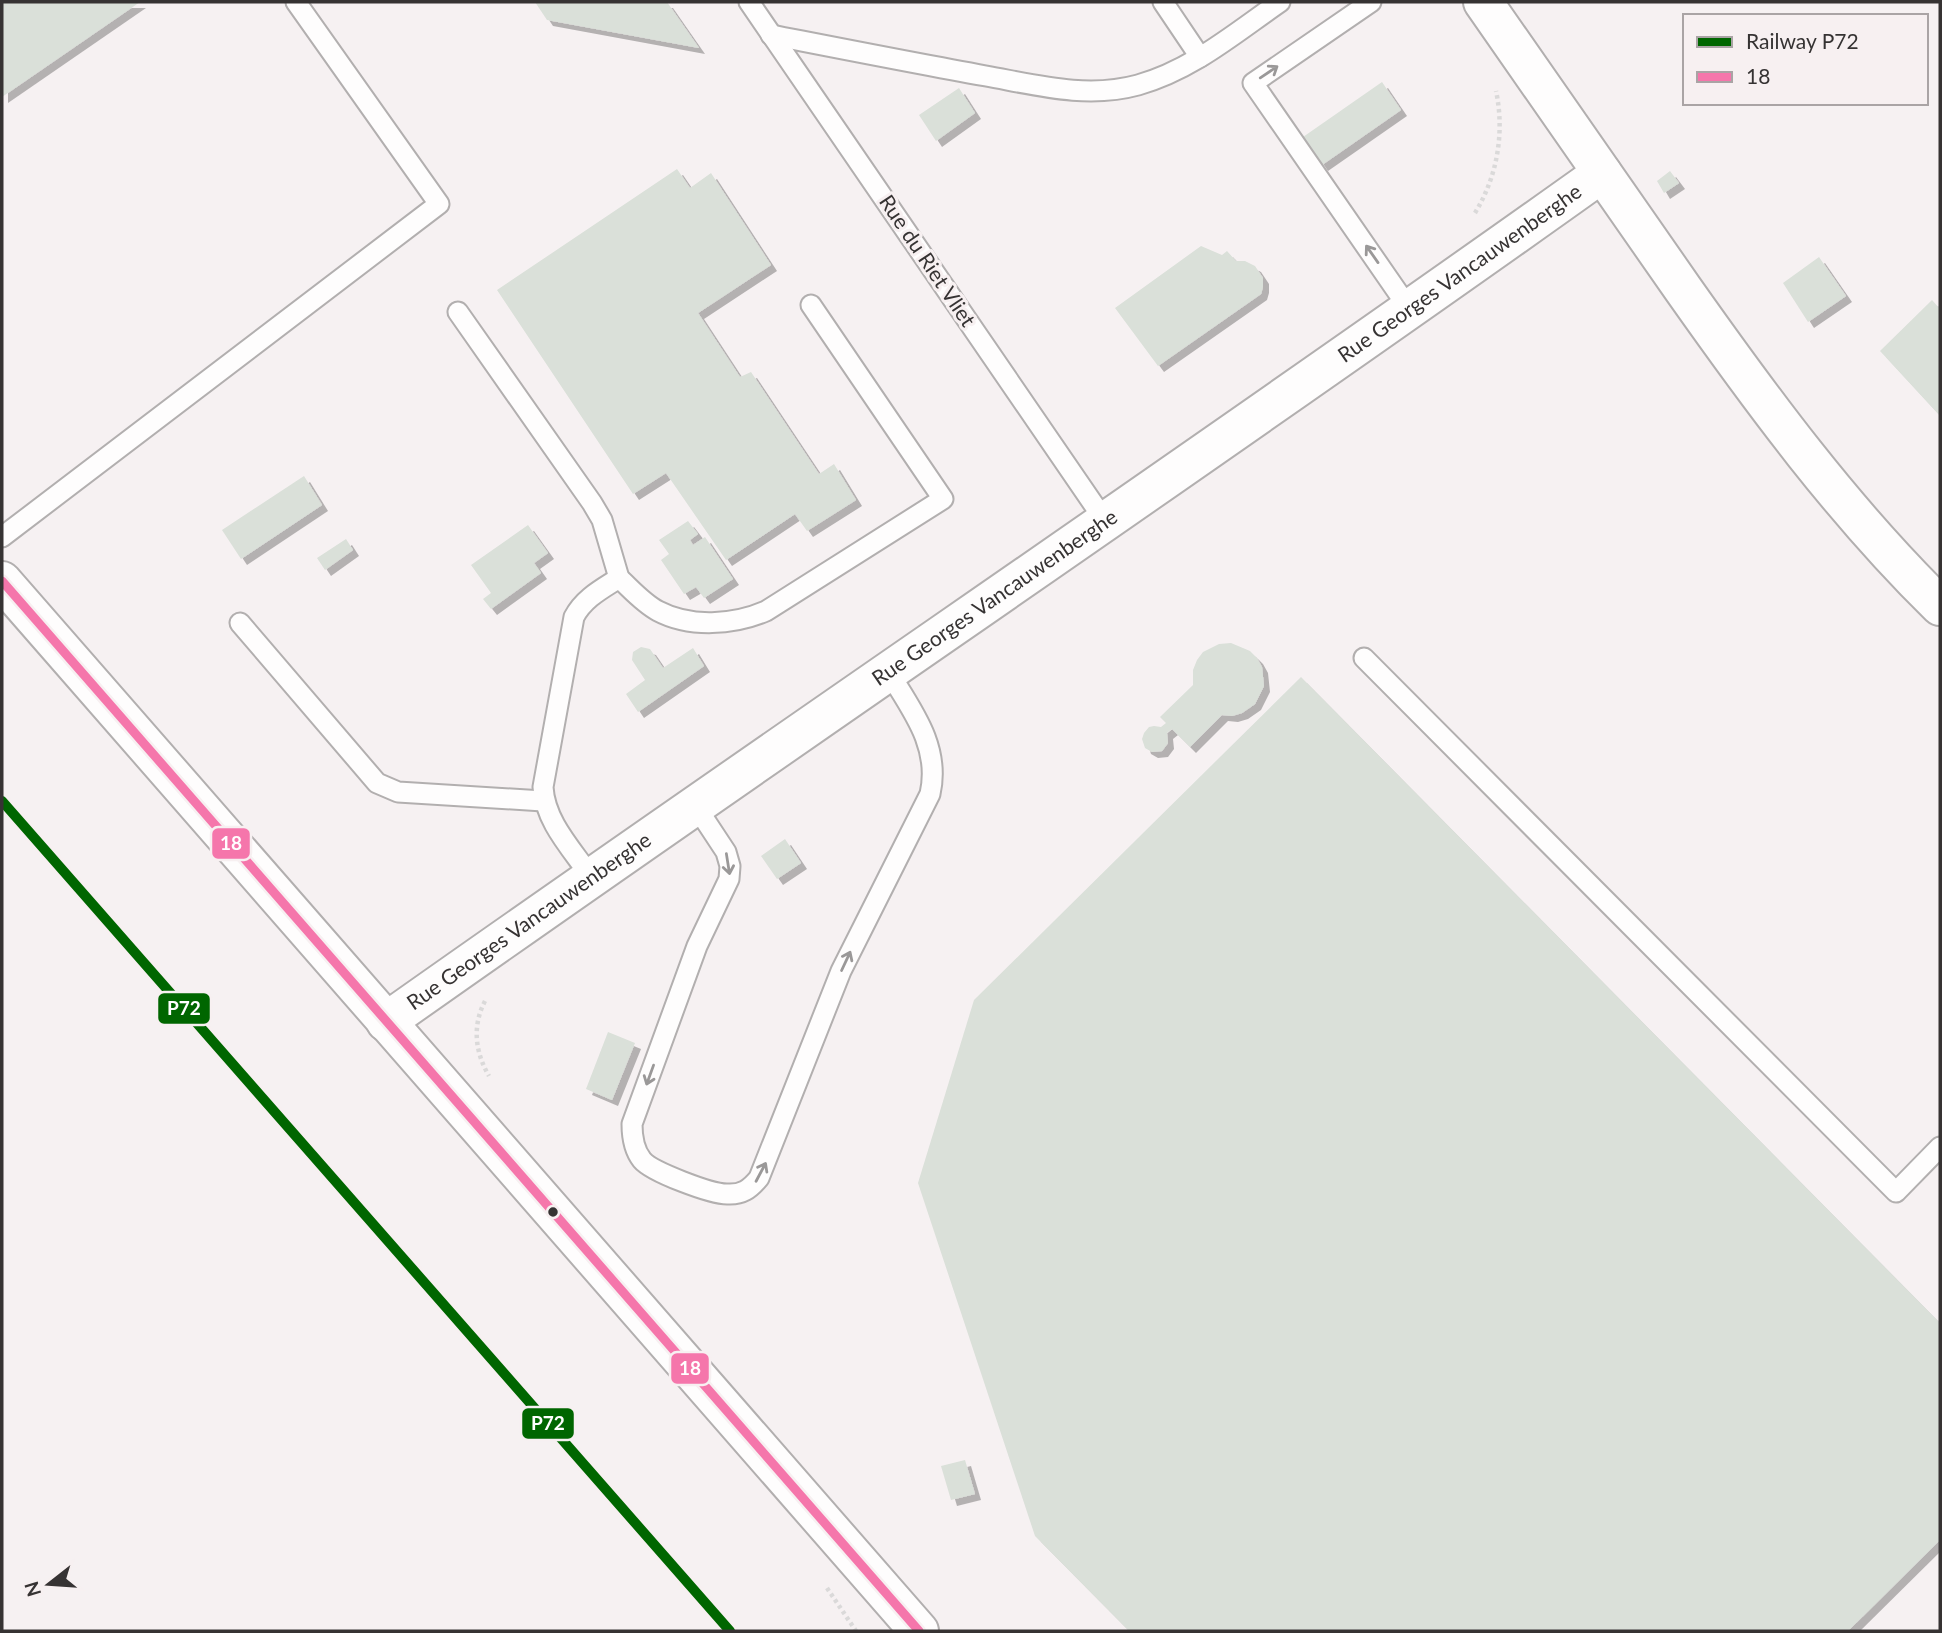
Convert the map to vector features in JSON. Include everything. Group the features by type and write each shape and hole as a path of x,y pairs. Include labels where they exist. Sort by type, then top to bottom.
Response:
{"street":[{"name":"Rue Georges Vancauwenberghe","path":"1483,2 1747,380 1855,516 1940,607"},
{"name":"Rue Georges Vancauwenberghe","path":"386,1022 1410,310 1602,173"},
{"path":"2,581 919,1631"}],"lane":[{"path":"2,537 439,204 296,2"},
{"name":"Rue du Riet Vliet","path":"749,2 1105,521"},
{"path":"1163,2 1200,57"},
{"path":"771,34 944,69 1078,91 1101,92 1141,84 1180,70 1280,2"},
{"path":"1371,2 1253,83 1410,310"},
{"path":"458,312 592,503 602,520 620,578 658,611 695,621 731,622 751,618 766,611 943,499 811,305"},
{"path":"591,877 556,827 543,801 545,771 574,617 588,598 620,578"},
{"path":"240,623 377,783 398,792 543,801"},
{"path":"1364,659 1896,1192 1940,1147"},
{"path":"695,805 726,852 730,866 729,880 697,946 632,1124 632,1136 642,1160 651,1168 664,1175 727,1195 750,1189 759,1178 841,971 930,794 933,768 927,737 888,671"}],"building":[{"path":"2,2 140,2 2,97"},
{"path":"535,2 667,2 699,48 547,20"},
{"path":"1382,82 1401,110 1322,165 1303,137"},
{"path":"959,88 975,113 936,141 919,115"},
{"path":"677,169 690,188 711,173 771,265 698,313 740,377 751,372 819,474 834,464 856,500 807,531 795,514 726,560 666,473 633,494 497,290"},
{"path":"1670,171 1679,183 1664,193 1657,181"},
{"path":"1201,246 1222,255 1227,251 1236,261 1245,261 1255,266 1263,278 1261,294 1158,366 1115,308"},
{"path":"1819,257 1846,296 1808,322 1783,283"},
{"path":"1932,300 1940,309 1940,416 1880,351"},
{"path":"304,476 322,505 241,559 222,530"},
{"path":"688,521 698,534 690,540 693,545 705,537 733,579 704,598 696,587 684,594 661,560 669,554 659,540"},
{"path":"528,525 548,553 534,563 541,573 491,609 483,599 491,593 471,565"},
{"path":"346,539 353,550 325,570 317,558"},
{"path":"1231,643 1250,651 1262,667 1264,686 1255,704 1242,713 1222,715 1190,747 1172,729 1167,733 1168,743 1162,751 1152,752 1145,748 1142,739 1144,733 1149,727 1161,727 1166,723 1160,717 1193,685 1193,670 1203,652 1219,644"},
{"path":"641,647 650,649 663,668 693,648 704,666 638,712 626,694 645,680 632,660 633,652"},
{"path":"1301,677 1940,1323 1940,1540 1848,1631 1129,1631 1035,1536 918,1183 974,1000"},
{"path":"785,839 801,863 777,879 761,856"},
{"path":"608,1032 635,1043 612,1100 586,1089"},
{"path":"965,1460 975,1494 951,1500 941,1466"}],"rail line":[{"name":"P72","path":"2,801 730,1631"}],"transit line":[{"name":"18","path":"2,581 919,1631"}]}
